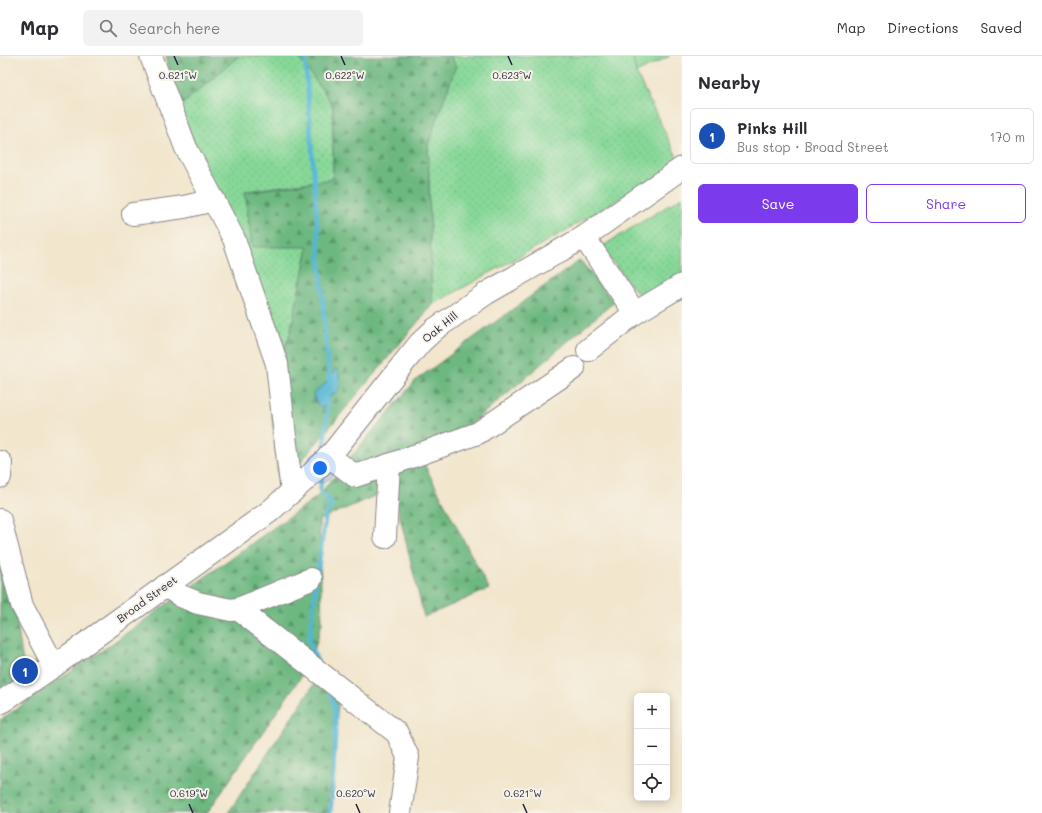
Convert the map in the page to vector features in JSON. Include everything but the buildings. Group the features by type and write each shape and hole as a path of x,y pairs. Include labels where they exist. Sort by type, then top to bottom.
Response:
{"street":[{"path":"151,56 186,148 234,239 277,364 292,492"},
{"name":"Oak Hill","path":"292,492 325,460 406,359 435,329 487,293 584,237 682,168"},
{"path":"133,214 184,207 214,200"},
{"path":"584,237 635,313"},
{"path":"588,350 635,313 682,285"},
{"path":"325,460 355,476 389,465 478,432 574,368"},
{"path":"0,462 0,477"},
{"path":"385,537 389,465"},
{"name":"Broad Street","path":"0,703 269,512 292,492"},
{"path":"0,520 22,605 54,666"},
{"path":"165,586 181,596 198,603 231,610 238,609 311,579"},
{"path":"238,609 397,733 408,757 400,813"}],"green space":[{"path":"166,56 239,56 179,107"},
{"path":"239,56 298,56 333,105 333,179 246,191 308,247 291,330 282,355 179,107"},
{"path":"298,56 450,56 456,66 428,144 432,305 279,488 270,394 291,330 308,247 252,247 245,192 333,179 333,105"},
{"path":"450,56 633,56 636,73 680,163 558,235 432,305 428,144 455,66"},
{"path":"633,56 670,56 636,73"},
{"path":"682,197 682,276 645,303 601,247"},
{"path":"580,260 614,302 424,464 489,589 424,617 393,488 319,520 322,623 311,662 207,813 0,813 0,720 107,647 318,496 416,380"},
{"path":"0,508 25,676 0,693"},
{"path":"318,678 339,696 327,813 228,813"}],"water":[{"path":"335,369 337,369 339,373 340,388 329,397 328,403 321,408 317,404 313,395 325,384"}],"waterway":[{"path":"305,56 329,383"},
{"path":"324,451 328,399"},
{"path":"317,577 326,513 332,504 320,491 322,475"},
{"path":"316,584 309,641 317,661"},
{"path":"330,692 333,699 335,724 333,785 330,813"}],"place":[{"name":"Pinks Hill","path":"25,671"}]}
